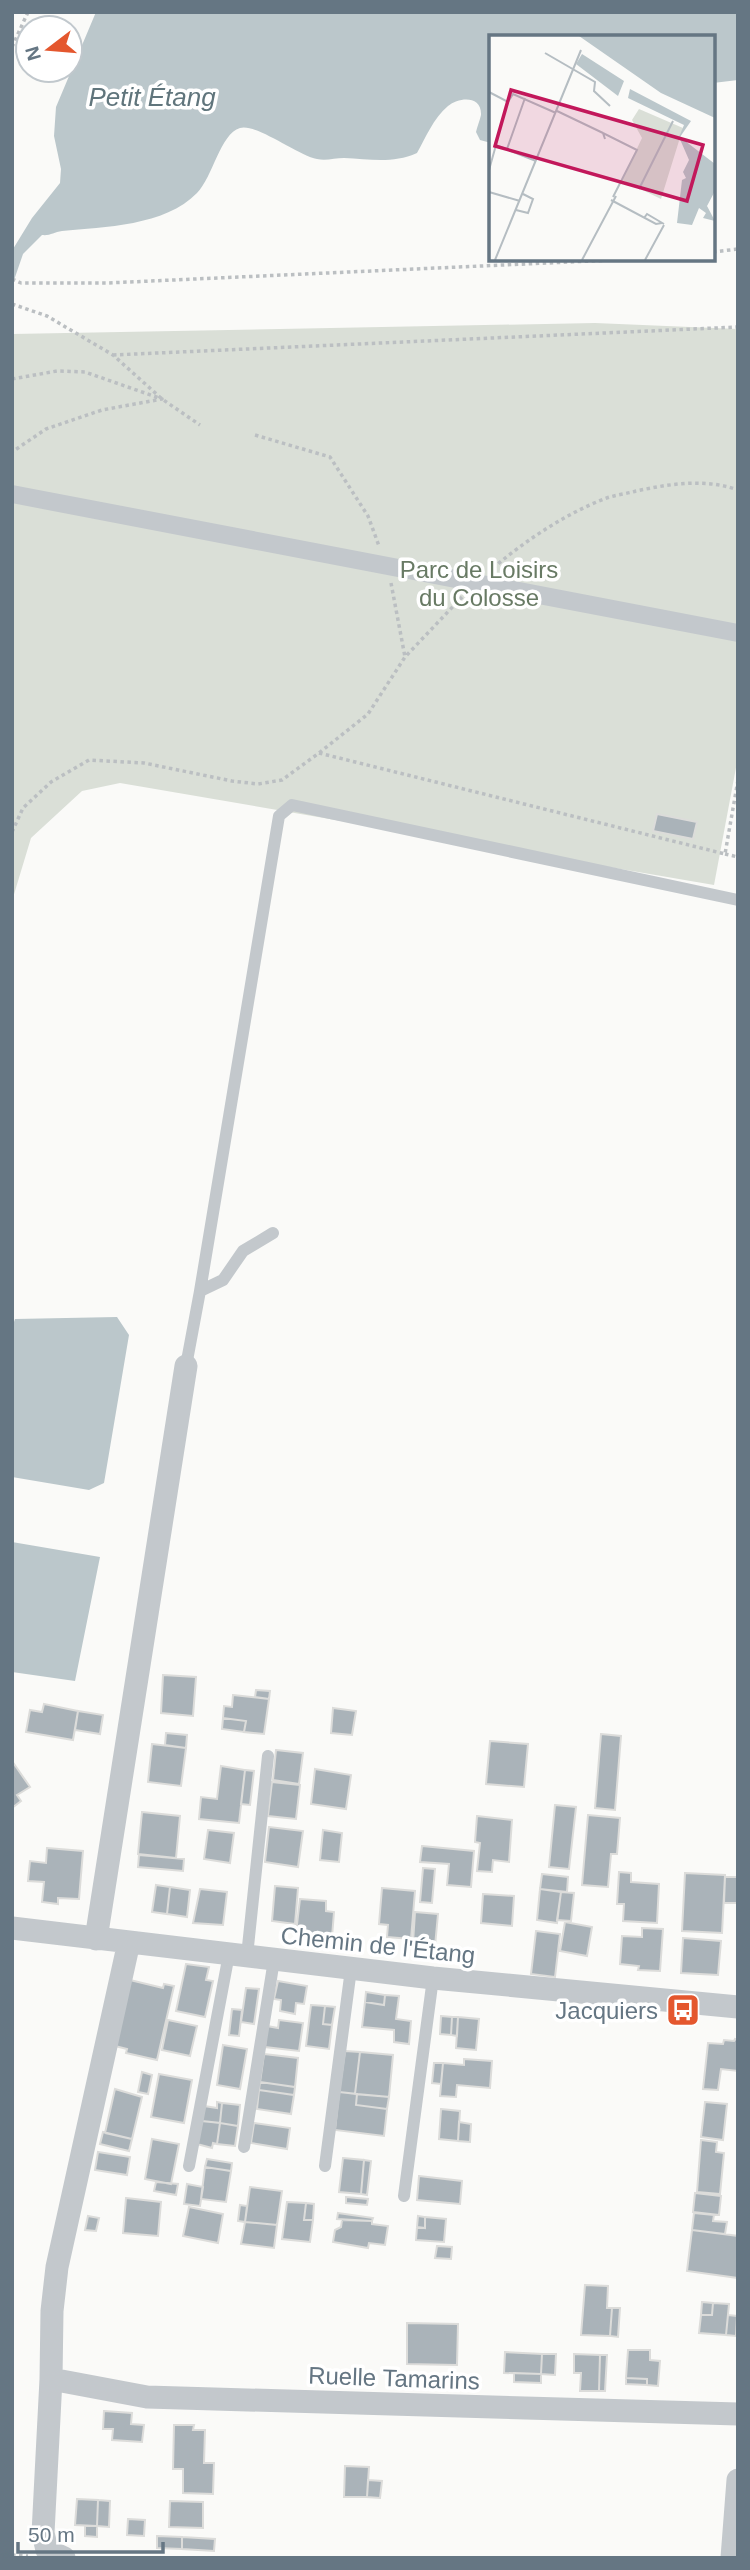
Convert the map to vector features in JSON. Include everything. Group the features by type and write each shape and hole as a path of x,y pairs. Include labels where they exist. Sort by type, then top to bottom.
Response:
{"street":[{"path":"12,494 738,633"},
{"path":"96,1938 186,1366"},
{"name":"Chemin de l'Étang","path":"12,1928 433,1978 738,2007"},
{"path":"64,2558 47,2550 43,2533 52,2311 57,2267 129,1942"},
{"name":"Ruelle Tamarins","path":"51,2379 147,2397 738,2414"},
{"path":"732,2558 738,2480"}],"lane":[{"path":"186,1366 279,816 292,804 738,900"},
{"path":"200,1290 223,1280 243,1251 273,1233"},
{"path":"189,2166 238,1955 268,1756"},
{"path":"244,2147 274,1960"},
{"path":"325,2166 351,1969"},
{"path":"404,2196 433,1978"}],"path":[{"path":"12,47 28,12"},
{"path":"715,251 738,249"},
{"path":"12,279 21,283 107,283 591,261"},
{"path":"13,304 47,317 113,355 162,399 200,425"},
{"path":"113,355 738,327"},
{"path":"12,379 57,371 85,372 162,399"},
{"path":"12,452 46,429 102,410 162,399"},
{"path":"255,435 330,457 368,516 387,565 405,657"},
{"path":"13,829 23,808 51,782 89,760 144,763 258,784 282,780 368,714 405,657 477,582 513,551 564,519 605,498 674,483 721,484 738,490"},
{"path":"319,753 738,857"},
{"path":"724,854 738,780"}],"green space":[{"name":"Parc de Loisirs du Colosse","path":"595,323 738,329 738,757 714,885 120,783 82,791 31,838 12,901 12,334"}],"water":[{"name":"Petit Étang","path":"96,12 738,12 738,80 715,83 715,35 489,35 489,142 480,140 476,132 480,109 478,104 469,100 453,103 443,111 430,128 417,153 390,160 317,159 256,130 240,128 227,138 203,186 184,204 133,223 42,235 23,254 12,286 13,249 32,218 60,183 61,169 54,136 56,107 66,84 84,84 84,40"},
{"path":"117,1317 129,1335 104,1483 89,1490 12,1477 12,1328 15,1319"},
{"path":"12,1542 100,1557 75,1681 12,1672"}],"building":[{"path":"657,814 697,822 693,839 653,831"},
{"path":"163,1675 196,1677 193,1716 161,1713"},
{"path":"256,1690 270,1691 269,1699 255,1697"},
{"path":"233,1695 269,1699 264,1734 244,1732 246,1721 223,1718 224,1706 232,1707"},
{"path":"44,1704 78,1711 73,1740 26,1732 30,1710 42,1712"},
{"path":"333,1708 356,1711 352,1735 331,1733"},
{"path":"78,1711 103,1715 100,1734 75,1730"},
{"path":"223,1718 246,1721 244,1732 222,1729"},
{"path":"166,1733 187,1735 186,1748 165,1745"},
{"path":"601,1734 621,1736 615,1810 595,1808"},
{"path":"490,1741 528,1744 524,1787 486,1784"},
{"path":"152,1744 186,1748 181,1786 148,1782"},
{"path":"276,1750 303,1753 299,1784 273,1780"},
{"path":"12,1761 30,1787 17,1795 21,1801 12,1808"},
{"path":"221,1766 245,1770 239,1823 199,1819 201,1797 217,1799"},
{"path":"315,1769 351,1775 346,1809 311,1804"},
{"path":"245,1770 254,1771 250,1805 241,1804"},
{"path":"272,1782 300,1785 296,1819 268,1816"},
{"path":"555,1805 576,1807 569,1869 549,1867"},
{"path":"142,1812 180,1816 176,1858 138,1854"},
{"path":"588,1815 620,1818 617,1854 611,1854 608,1887 582,1885"},
{"path":"477,1816 512,1820 509,1862 493,1860 492,1872 477,1871 480,1843 475,1842"},
{"path":"269,1827 303,1831 298,1867 265,1862"},
{"path":"208,1830 234,1833 230,1863 204,1859"},
{"path":"323,1830 342,1833 339,1862 320,1860"},
{"path":"422,1846 474,1851 471,1887 447,1885 449,1864 420,1862"},
{"path":"47,1848 83,1851 79,1899 58,1898 58,1904 42,1902 44,1882 28,1881 30,1861 46,1863"},
{"path":"139,1855 184,1859 183,1871 138,1867"},
{"path":"423,1868 435,1869 432,1903 420,1902"},
{"path":"619,1872 631,1873 631,1882 659,1884 657,1923 623,1921 624,1904 617,1904"},
{"path":"685,1873 725,1875 722,1933 682,1931"},
{"path":"542,1874 568,1877 567,1892 540,1889"},
{"path":"725,1877 738,1877 738,1903 724,1903"},
{"path":"156,1885 170,1887 167,1914 152,1912"},
{"path":"275,1886 298,1888 295,1924 272,1921"},
{"path":"170,1887 190,1890 187,1917 167,1914"},
{"path":"382,1888 415,1891 411,1939 387,1937 388,1925 379,1924"},
{"path":"200,1889 227,1892 223,1925 193,1923"},
{"path":"540,1889 561,1892 557,1923 537,1920"},
{"path":"561,1892 574,1893 571,1921 557,1920"},
{"path":"483,1894 514,1896 512,1926 481,1923"},
{"path":"300,1899 326,1901 326,1911 334,1912 332,1937 296,1933"},
{"path":"415,1912 438,1914 435,1946 413,1943"},
{"path":"565,1922 592,1927 587,1956 560,1951"},
{"path":"642,1928 663,1929 660,1971 638,1970 639,1966 620,1964 622,1936 642,1937"},
{"path":"536,1931 560,1934 555,1977 531,1974"},
{"path":"683,1938 721,1941 718,1975 681,1973"},
{"path":"186,1964 209,1967 206,1980 213,1981 205,2017 176,2011"},
{"path":"130,1980 163,1988 164,1984 174,1986 157,2060 126,2053 127,2049 115,2046"},
{"path":"278,1981 307,1986 304,2004 296,2003 295,2014 280,2011 281,2000 274,1999"},
{"path":"246,1988 259,1989 254,2024 241,2022"},
{"path":"366,1992 385,1995 384,2005 365,2002"},
{"path":"385,1995 399,1996 396,2019 411,2021 409,2044 394,2042 394,2030 362,2027 365,2002 384,2005"},
{"path":"311,2005 325,2006 323,2024 332,2025 329,2049 306,2046"},
{"path":"325,2006 335,2007 332,2025 323,2024"},
{"path":"232,2009 242,2010 239,2036 229,2035"},
{"path":"441,2016 452,2017 451,2035 440,2034"},
{"path":"452,2017 458,2017 457,2036 451,2035"},
{"path":"458,2017 479,2019 476,2050 456,2048"},
{"path":"168,2020 197,2026 190,2056 162,2050"},
{"path":"279,2020 303,2023 299,2051 265,2047 267,2026 278,2028"},
{"path":"724,2040 738,2040 738,2071 721,2069 718,2090 703,2089 708,2043 723,2044"},
{"path":"223,2045 247,2049 240,2089 217,2085"},
{"path":"345,2051 360,2052 355,2094 339,2092"},
{"path":"360,2052 393,2055 389,2097 355,2094"},
{"path":"264,2054 298,2058 295,2087 260,2082"},
{"path":"464,2059 492,2061 490,2088 457,2085 456,2097 440,2096 443,2063 464,2065"},
{"path":"434,2063 443,2063 441,2084 432,2083"},
{"path":"142,2072 152,2075 148,2094 138,2092"},
{"path":"159,2074 192,2080 184,2123 151,2117"},
{"path":"260,2082 295,2087 294,2095 259,2090"},
{"path":"115,2089 142,2097 132,2139 105,2133"},
{"path":"259,2090 294,2095 291,2114 257,2109"},
{"path":"339,2092 357,2094 356,2105 387,2109 384,2136 335,2130"},
{"path":"357,2094 389,2097 387,2109 356,2105"},
{"path":"217,2102 222,2103 220,2123 202,2121 204,2106 217,2108"},
{"path":"705,2102 727,2104 723,2140 701,2137"},
{"path":"222,2103 240,2105 238,2126 220,2123"},
{"path":"441,2109 460,2111 458,2141 439,2139"},
{"path":"202,2121 220,2123 217,2144 213,2143 212,2148 197,2144"},
{"path":"459,2122 471,2124 470,2142 458,2141"},
{"path":"220,2123 238,2126 235,2146 217,2144"},
{"path":"254,2123 290,2128 287,2149 251,2143"},
{"path":"103,2132 132,2139 129,2151 100,2144"},
{"path":"152,2139 179,2144 171,2184 145,2179"},
{"path":"701,2140 717,2142 716,2152 724,2153 720,2194 697,2192"},
{"path":"98,2152 130,2157 127,2175 95,2170"},
{"path":"343,2158 364,2160 361,2194 339,2192"},
{"path":"207,2159 232,2163 231,2171 205,2167"},
{"path":"364,2160 371,2161 367,2195 361,2194"},
{"path":"205,2167 231,2171 226,2202 201,2199"},
{"path":"419,2176 462,2181 460,2204 417,2200"},
{"path":"156,2182 178,2184 176,2195 154,2191"},
{"path":"187,2184 203,2187 200,2206 184,2204"},
{"path":"250,2187 282,2191 277,2225 245,2222"},
{"path":"695,2193 721,2196 719,2215 693,2212"},
{"path":"346,2197 368,2199 367,2205 346,2203"},
{"path":"126,2198 161,2202 158,2236 123,2233"},
{"path":"287,2202 306,2203 304,2220 313,2220 310,2242 282,2239"},
{"path":"306,2203 314,2204 313,2220 304,2220"},
{"path":"240,2205 247,2206 245,2222 238,2221"},
{"path":"189,2207 223,2214 218,2243 183,2236"},
{"path":"338,2213 373,2218 372,2221 337,2219"},
{"path":"694,2213 714,2215 713,2221 727,2222 725,2234 692,2230"},
{"path":"88,2216 99,2218 96,2231 85,2230"},
{"path":"418,2216 425,2217 425,2228 417,2227"},
{"path":"425,2217 446,2219 444,2242 416,2240 417,2227 425,2228"},
{"path":"342,2220 372,2221 372,2224 388,2226 385,2245 369,2243 368,2248 333,2242 335,2230 341,2227"},
{"path":"245,2222 277,2225 274,2248 241,2244"},
{"path":"692,2230 738,2236 738,2278 687,2271"},
{"path":"437,2246 452,2247 451,2259 435,2258"},
{"path":"585,2285 608,2286 607,2308 612,2308 610,2336 581,2335"},
{"path":"702,2302 713,2303 712,2315 701,2315"},
{"path":"713,2303 729,2304 726,2335 699,2333 701,2315 712,2315"},
{"path":"612,2308 620,2308 618,2337 610,2336"},
{"path":"728,2315 737,2316 736,2336 726,2335"},
{"path":"407,2323 458,2324 457,2365 407,2364"},
{"path":"628,2350 650,2350 650,2360 660,2361 658,2386 647,2385 647,2379 626,2378"},
{"path":"505,2352 542,2354 541,2374 504,2373"},
{"path":"542,2354 556,2354 555,2375 541,2374"},
{"path":"574,2354 600,2355 599,2391 580,2391 581,2373 574,2373"},
{"path":"600,2355 607,2355 605,2391 599,2391"},
{"path":"514,2373 541,2374 541,2383 514,2382"},
{"path":"626,2378 647,2379 647,2385 626,2384"},
{"path":"104,2411 132,2413 131,2424 144,2425 142,2442 112,2440 113,2429 103,2429"},
{"path":"174,2425 194,2425 193,2430 205,2430 204,2463 214,2463 213,2494 183,2493 183,2469 173,2469"},
{"path":"345,2466 369,2467 367,2497 344,2497"},
{"path":"368,2480 382,2481 380,2498 367,2497"},
{"path":"77,2499 98,2500 97,2526 75,2525"},
{"path":"98,2500 110,2501 109,2527 97,2526"},
{"path":"170,2501 203,2502 203,2528 169,2527"},
{"path":"128,2519 145,2520 144,2536 127,2535"},
{"path":"85,2526 97,2526 97,2537 85,2536"},
{"path":"157,2536 182,2537 182,2549 157,2548"},
{"path":"182,2537 215,2539 214,2551 182,2549"}],"place":[{"name":"Jacquiers","path":"683,2010"}]}
